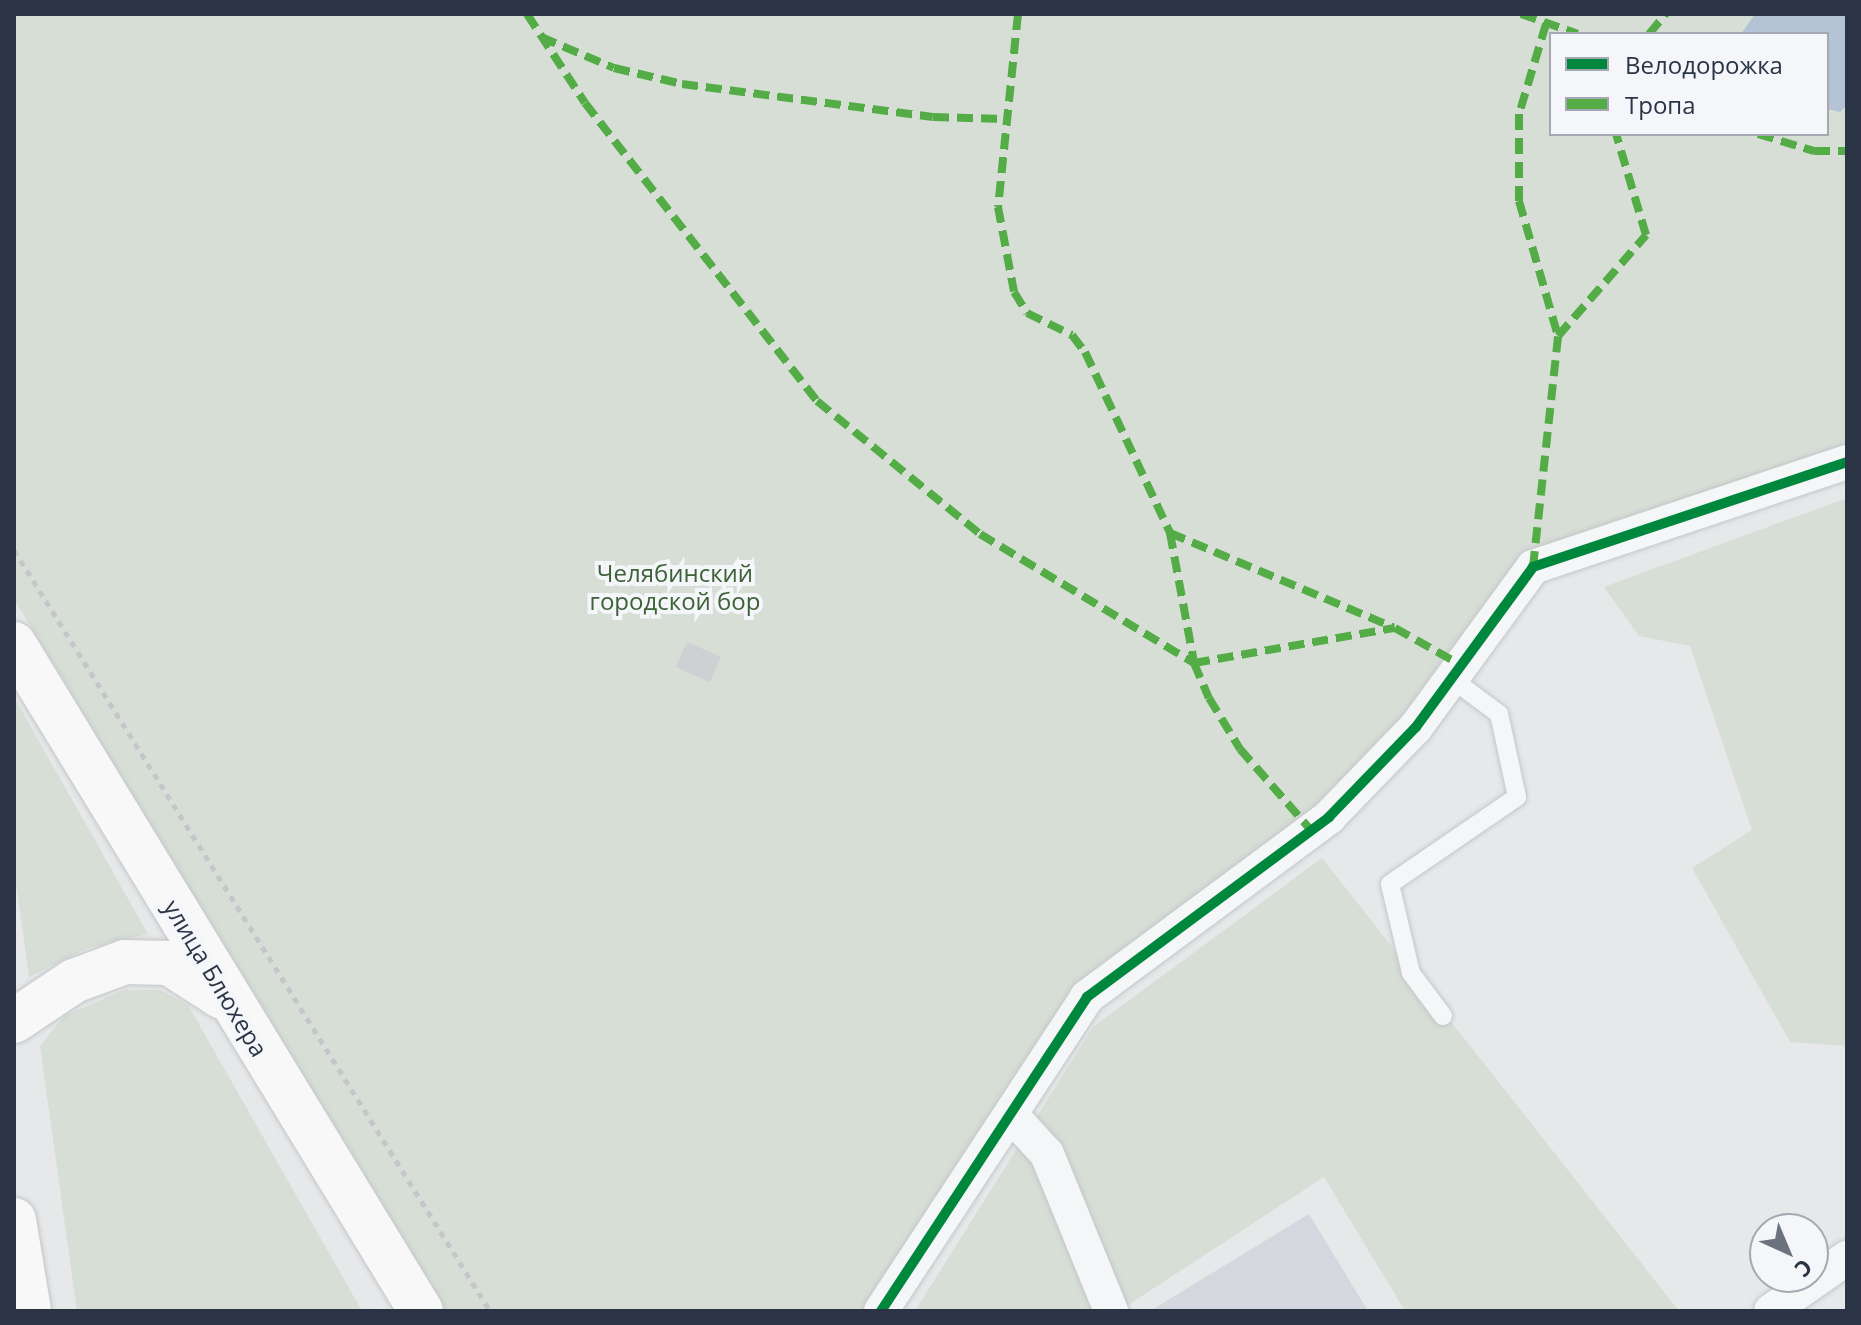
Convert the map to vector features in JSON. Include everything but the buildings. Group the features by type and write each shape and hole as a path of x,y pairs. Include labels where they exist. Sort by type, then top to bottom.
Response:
{"main road":[{"name":"улица Блюхера","path":"14,644 421,1311"},
{"path":"14,1021 60,988 125,962 169,963 231,1003"},
{"path":"14,1220 29,1311"}],"street":[{"path":"881,1311 1014,1118 1087,997 1329,817 1452,679 1533,567 1847,462"},
{"path":"1014,1118 1047,1154 1111,1311"},
{"path":"1771,1311 1847,1258"}],"lane":[{"path":"1443,1016 1411,973 1390,884 1517,797 1499,714 1452,679"}],"path":[{"path":"14,550 490,1311"}],"shaded area":[{"path":"1309,1214 1368,1311 1150,1311"}],"green space":[{"name":"Челябинский городской бор","path":"14,14 1847,14 1847,449 1524,564 1409,722 1320,806 1083,989 885,1311 443,1311 14,599"},
{"path":"1847,498 1847,1046 1790,1042 1692,868 1752,830 1690,646 1639,636 1604,587"},
{"path":"14,697 148,934 88,948 29,977 14,869"},
{"path":"1322,858 1679,1311 1405,1311 1324,1177 1119,1311 915,1311 1093,1027"},
{"path":"124,990 160,990 188,1005 362,1311 77,1311 40,1046 64,1016"}],"water":[{"path":"1755,14 1847,14 1847,105 1840,112 1829,109 1829,32 1742,32"}],"marked path":[{"path":"527,14 585,103 817,401 980,534 1194,663 1395,628 1461,665"},
{"path":"1018,14 998,207 1014,292 1027,313 1072,335 1085,352 1170,533 1393,627"},
{"path":"1521,14 1572,32"},
{"path":"1651,32 1666,14"},
{"path":"1546,24 1519,114 1519,201 1558,336"},
{"path":"541,37 614,68 682,84 933,117 1005,119"},
{"path":"1533,567 1558,336 1646,235 1617,136"},
{"path":"1765,136 1814,151 1847,151"},
{"path":"1170,533 1194,663 1209,698 1240,749 1311,830"}],"cycle path":[{"path":"881,1311 1087,997 1329,817 1416,727 1533,567 1847,462"}]}
